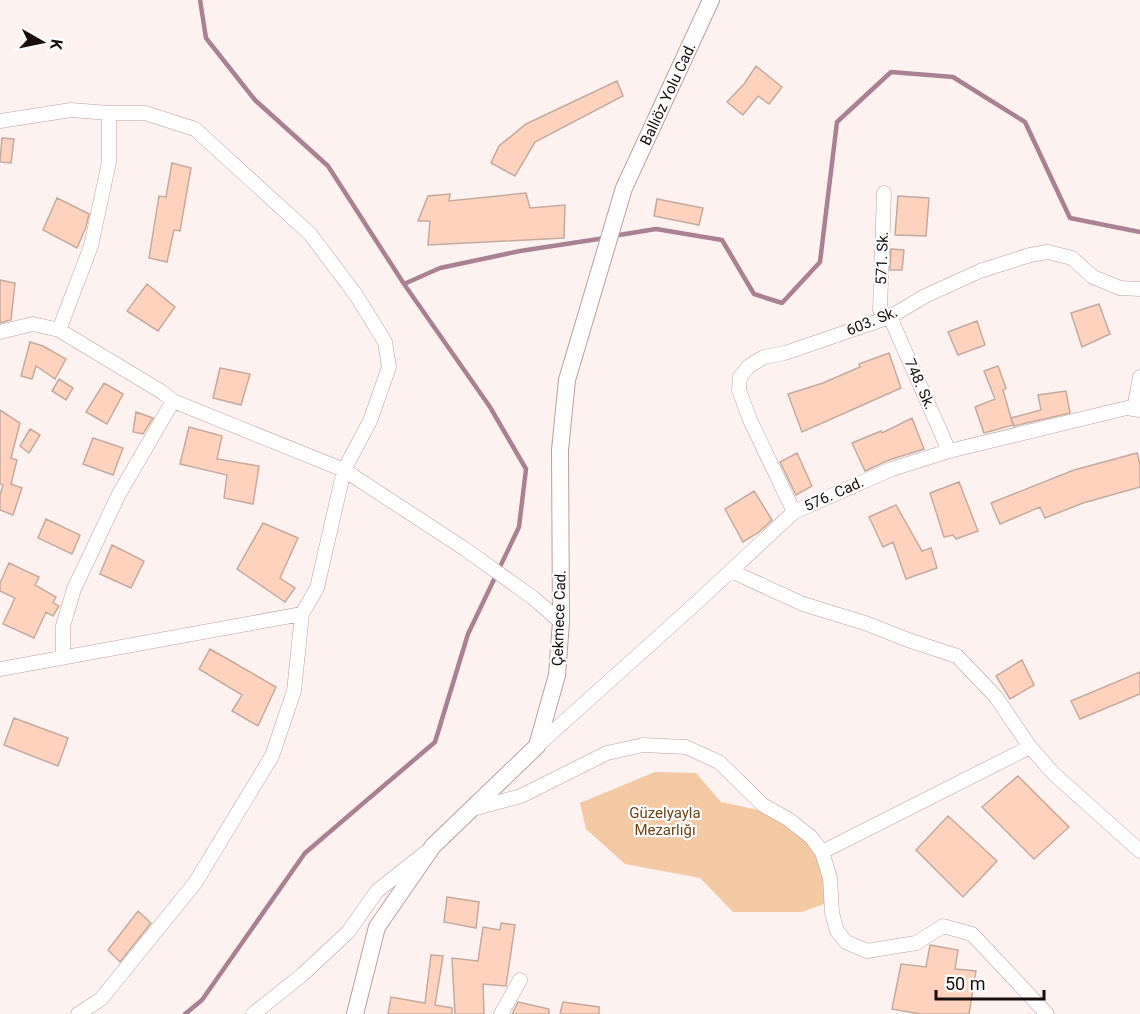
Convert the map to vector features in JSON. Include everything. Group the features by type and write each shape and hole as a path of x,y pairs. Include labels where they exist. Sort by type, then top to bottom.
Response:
{"street":[{"name":"Ballıöz Yolu Cad.","path":"600,268 624,188 711,0"},
{"path":"0,122 71,110 145,113 195,129 310,234 356,295 385,342 389,367 370,421 344,470 317,588 302,614 294,690 272,756 195,883 101,999 78,1014"},
{"path":"59,330 91,246 109,162 109,113"},
{"name":"571. Sk.","path":"884,193 880,310 890,317"},
{"name":"603. Sk.","path":"794,512 750,420 739,390 740,377 749,366 764,357 890,317 925,296 980,271 1030,255 1048,252 1071,258 1093,277 1120,288 1140,289"},
{"name":"Çekmece Cad.","path":"537,746 557,675 561,622 560,450 567,380 600,268"},
{"name":"748. Sk.","path":"890,317 950,451"},
{"path":"0,332 33,324 59,330 162,392 172,401 344,470 465,549 532,597 561,622"},
{"path":"1137,409 1140,377"},
{"path":"63,657 63,626 74,589 119,494 172,401"},
{"name":"576. Cad.","path":"537,746 794,512 892,469 950,451 1058,423 1127,408 1137,409"},
{"path":"731,571 803,604 865,622 911,641 957,656 996,697 1030,747 1054,774 1140,851"},
{"path":"0,669 302,614"},
{"path":"472,809 520,796 607,753 643,745 686,747 719,762 763,805 788,819 811,837 822,852 830,878 832,913 837,931 846,942 867,951 916,942 943,927 956,928 972,934 1047,1014"},
{"path":"253,1014 302,975 348,932 377,891 433,846 537,746"},
{"path":"822,852 1030,747"},
{"path":"355,1014 377,927 433,846"},
{"path":"501,1014 520,980"}],"green space":[{"name":"Güzelyayla Mezarlığı","path":"655,772 696,773 721,802 768,812 820,847 830,878 824,904 802,912 733,912 700,878 625,864 586,829 580,803"}],"building":[{"path":"756,66 782,87 769,104 758,96 743,115 727,102 744,84"},
{"path":"617,81 623,96 535,142 515,176 491,163 499,146 526,124"},
{"path":"2,138 14,139 11,163 0,162"},
{"path":"172,163 191,168 180,231 174,230 167,262 149,258 159,196 166,197"},
{"path":"526,193 530,208 565,205 564,238 428,245 430,221 418,221 428,196 450,194 449,201"},
{"path":"898,196 929,198 926,236 895,235"},
{"path":"57,198 89,214 77,248 43,230"},
{"path":"657,199 703,208 699,225 654,216"},
{"path":"891,249 904,250 902,270 890,270"},
{"path":"0,280 15,283 11,320 0,323"},
{"path":"147,284 175,307 158,331 127,311"},
{"path":"1099,304 1110,334 1082,347 1071,313"},
{"path":"977,321 985,345 958,355 948,332"},
{"path":"30,342 43,346 66,359 55,379 36,366 32,379 21,376"},
{"path":"889,353 901,388 802,432 788,394 823,383 860,367 859,364"},
{"path":"998,366 1006,388 1003,390 1013,425 984,433 975,407 995,399 984,371"},
{"path":"220,368 250,374 241,405 213,398"},
{"path":"59,379 73,388 66,400 52,391"},
{"path":"104,383 123,394 107,424 86,412"},
{"path":"1066,391 1070,413 1014,426 1011,418 1041,410 1038,395"},
{"path":"0,410 20,423 11,458 17,460 11,484 22,488 13,515 0,510 3,485 0,484"},
{"path":"136,412 153,418 143,434 133,432"},
{"path":"912,418 924,449 889,460 865,471 852,443 881,431 882,433"},
{"path":"189,427 222,436 217,459 259,466 253,504 224,498 227,475 180,464"},
{"path":"30,429 40,435 29,453 20,446"},
{"path":"93,438 123,448 113,475 83,464"},
{"path":"797,453 812,486 796,495 780,462"},
{"path":"1137,453 1140,464 1140,487 1083,503 1045,518 1040,507 1000,524 991,503 1074,470"},
{"path":"959,482 978,531 956,539 953,535 944,537 930,493"},
{"path":"754,491 772,520 743,542 725,509"},
{"path":"896,505 922,551 931,548 937,568 906,579 893,542 883,547 869,517"},
{"path":"46,519 80,535 72,554 38,538"},
{"path":"263,523 298,538 280,578 295,588 285,602 237,569"},
{"path":"112,545 144,561 131,588 100,574"},
{"path":"9,563 39,577 35,585 56,597 53,603 59,606 53,616 46,612 34,638 3,624 15,598 0,591 0,583"},
{"path":"210,649 276,687 258,726 232,711 242,695 199,669"},
{"path":"1022,660 1034,685 1010,699 996,676"},
{"path":"1140,672 1140,694 1080,719 1071,701"},
{"path":"14,718 68,738 58,766 4,745"},
{"path":"1018,776 1069,827 1034,859 982,807"},
{"path":"948,816 997,861 963,897 916,850"},
{"path":"447,897 479,902 476,928 444,922"},
{"path":"138,911 151,923 120,962 108,950"},
{"path":"501,923 515,925 506,986 483,984 484,1014 455,1014 452,958 478,961 483,927 500,930"},
{"path":"930,945 958,950 955,969 976,971 969,1014 920,1014 892,1009 901,964 926,967"},
{"path":"431,955 443,956 435,1005 452,1008 452,1014 388,1014 391,997 425,1003"},
{"path":"518,1002 549,1009 549,1014 512,1014"},
{"path":"563,1002 599,1007 599,1014 560,1014"}],"waterway":[{"path":"185,1014 202,1000 305,853 435,742 468,634 519,527 526,469 490,407 404,284 328,166 255,100 206,38 200,0"},
{"path":"613,236 656,229 722,240 754,294 782,303 820,262 837,122 891,72 953,77 1025,122 1070,218 1140,232"},
{"path":"404,284 440,268 520,251 605,238"}]}
